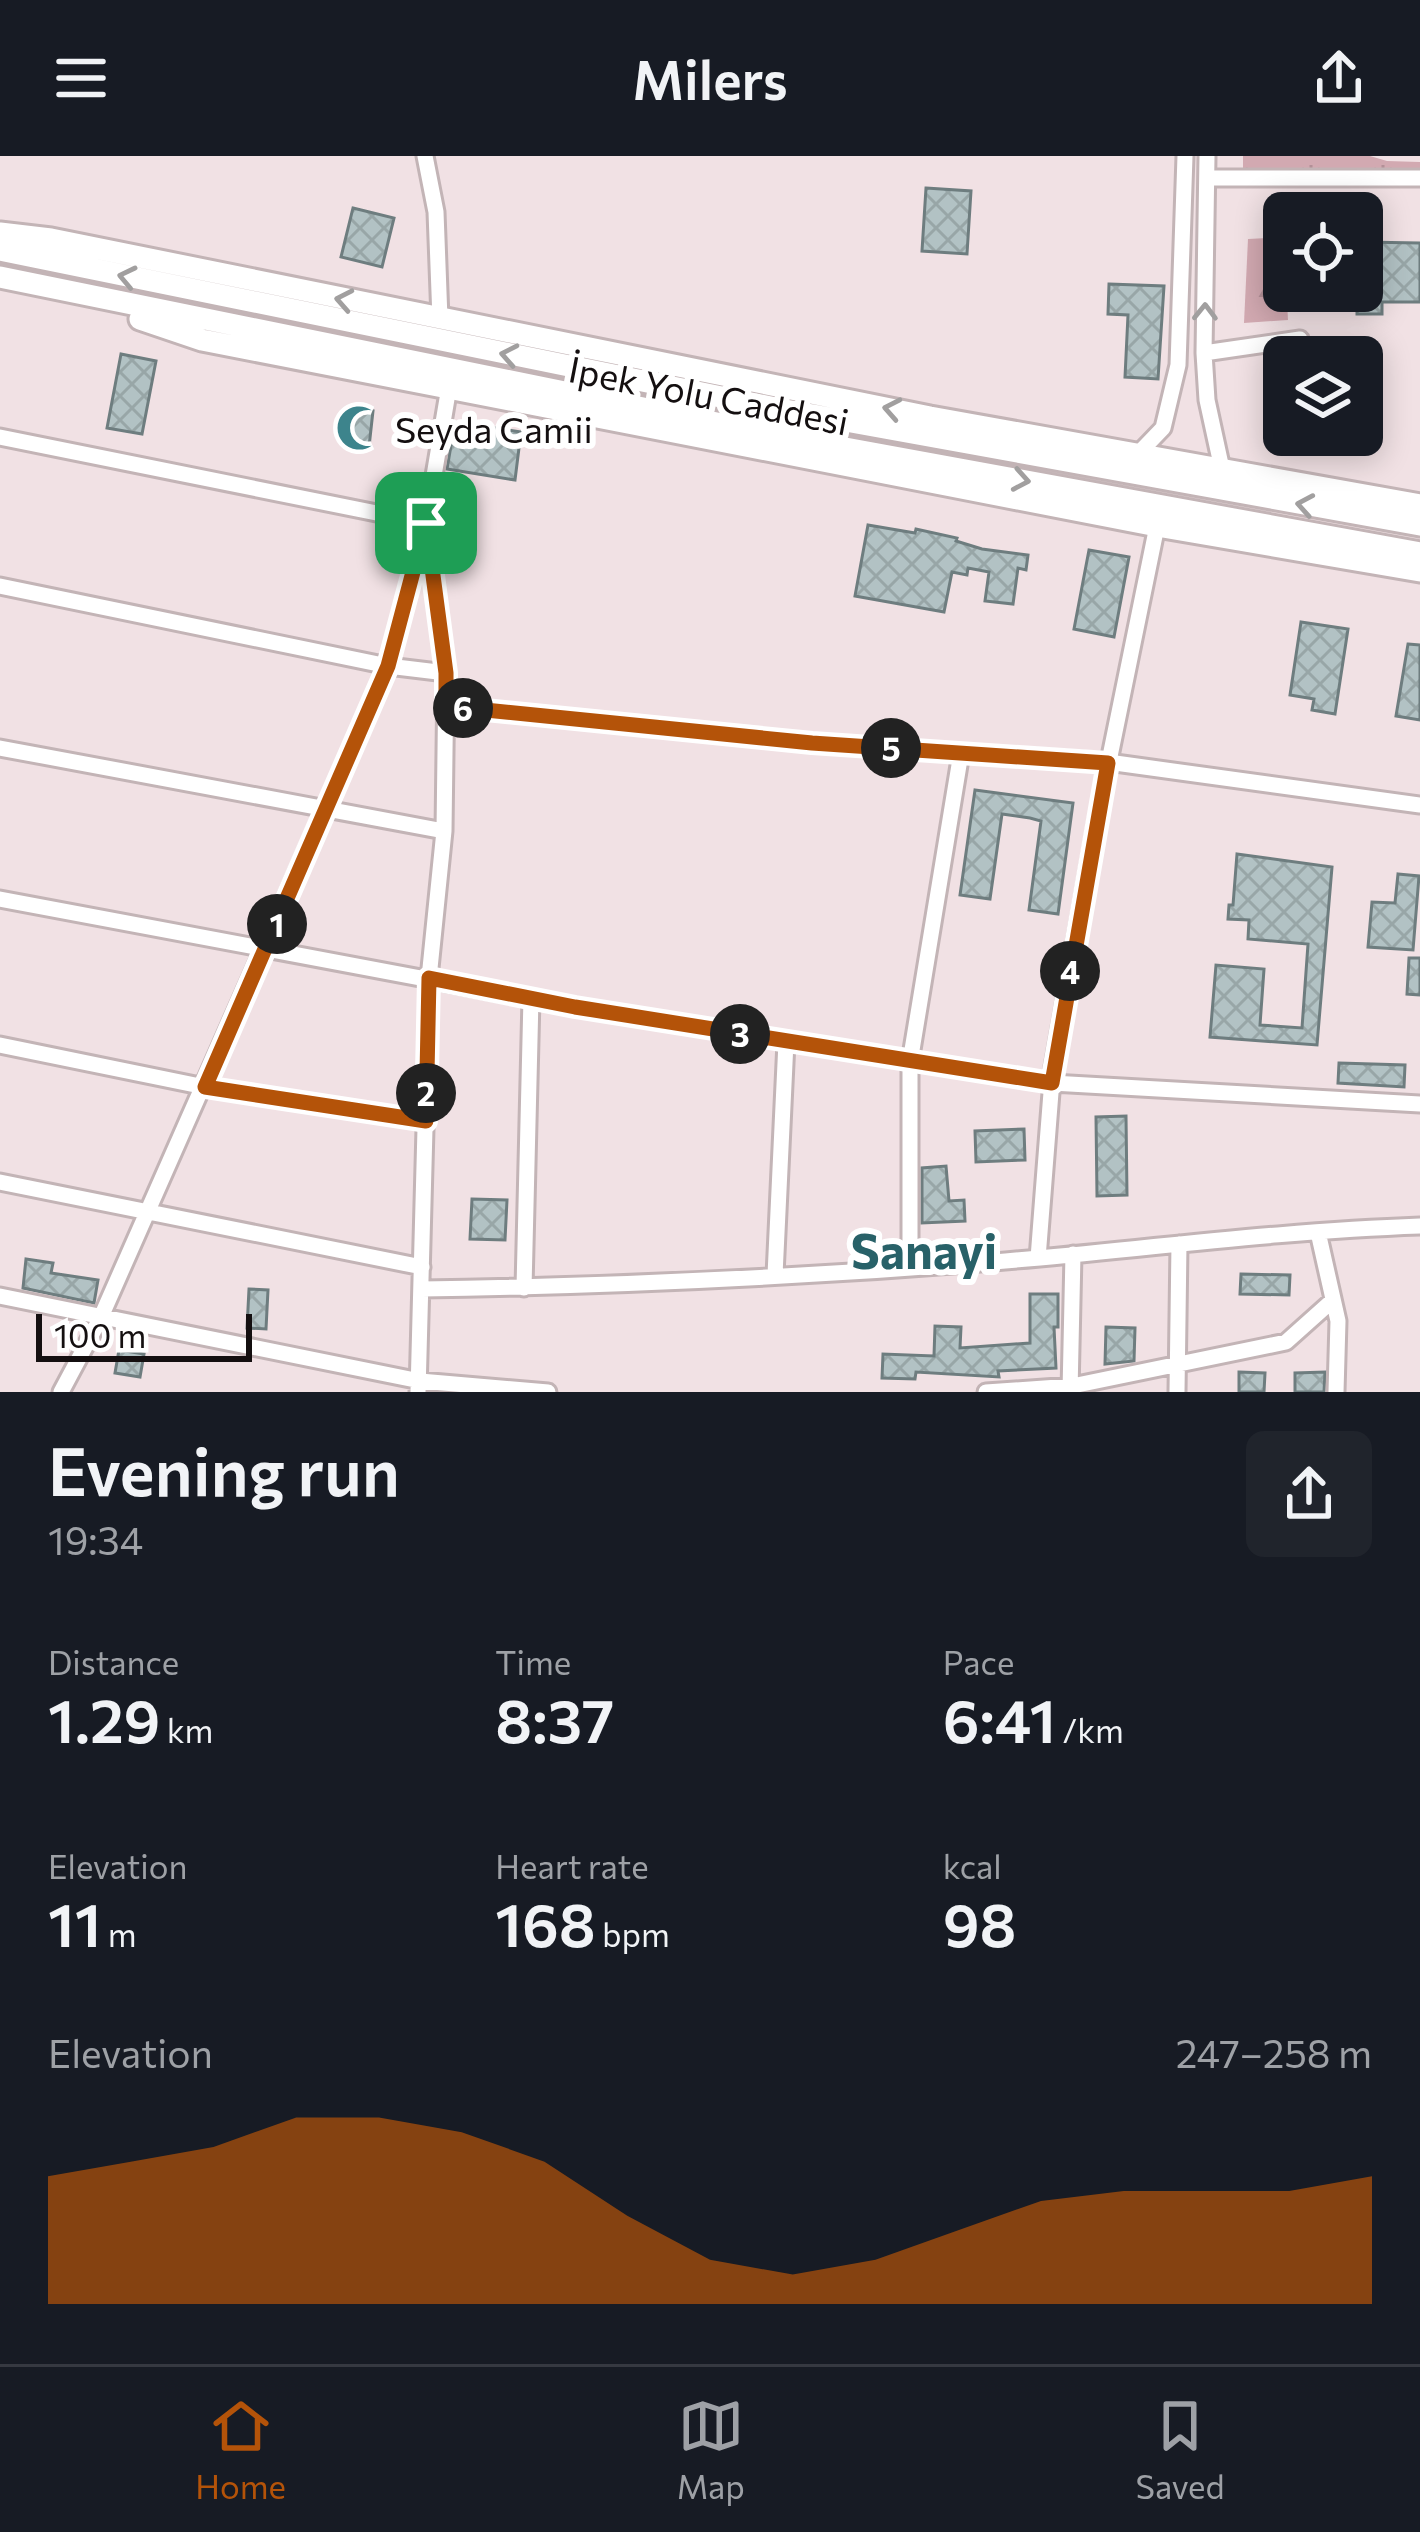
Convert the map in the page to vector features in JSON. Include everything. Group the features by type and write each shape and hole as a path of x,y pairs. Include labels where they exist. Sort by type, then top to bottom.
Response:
{"highway":[{"path":"0,233 51,239 931,417 1420,505"},
{"name":"İpek Yolu Caddesi","path":"0,250 784,410 1420,525"},
{"name":"İpek Yolu Caddesi","path":"0,278 785,437 1420,553"},
{"path":"48,287 202,340 1157,526 1420,572"}],"street":[{"path":"425,156 436,212 440,319"},
{"path":"1138,454 1163,428 1178,365 1185,156"},
{"path":"1207,156 1204,353 1207,400 1222,469"},
{"path":"1207,178 1420,178"},
{"path":"1204,353 1263,344"},
{"path":"61,1392 148,1214 388,666 426,523 449,387"},
{"path":"0,437 426,523"},
{"path":"419,1386 429,978 444,831 446,706 426,523"},
{"path":"1037,1258 1052,1083 1108,763 1157,526"},
{"path":"0,586 388,666 446,673"},
{"path":"446,706 812,743 1108,763 1420,805"},
{"path":"0,748 444,831"},
{"path":"910,1267 910,1062 961,753"},
{"path":"0,899 531,998 1052,1083 1420,1104"},
{"path":"524,1288 531,998"},
{"path":"775,1275 786,1042"},
{"path":"0,1046 205,1087 426,1121"},
{"path":"0,1182 422,1267"},
{"path":"422,1289 910,1267 1420,1226"},
{"path":"1318,1232 1338,1322 1336,1392"},
{"path":"1177,1392 1179,1244"},
{"path":"1071,1389 1073,1254"},
{"path":"0,1296 419,1386 548,1392"},
{"path":"986,1392 1071,1389 1286,1342 1333,1300"}],"green space":[{"path":"1243,156 1370,156 1420,162 1420,169 1243,171"},
{"path":"1263,238 1263,312 1288,312 1288,320 1244,323 1248,239"}],"building":[{"path":"926,188 971,191 967,254 922,251"},
{"path":"353,208 394,218 382,267 341,257"},
{"path":"1383,242 1420,243 1420,302 1383,302"},
{"path":"1109,284 1164,286 1158,379 1125,377 1128,315 1108,314"},
{"path":"121,354 156,361 142,434 107,428"},
{"name":"Seyda Camii","path":"347,409 373,411 369,447 345,444"},
{"path":"455,422 521,432 515,480 447,469"},
{"path":"868,525 915,533 916,529 982,549 1028,555 1026,570 1018,568 1013,604 985,601 989,572 968,568 967,575 952,572 944,612 855,596"},
{"path":"1089,550 1129,557 1114,637 1074,629"},
{"path":"1301,622 1348,629 1335,714 1312,710 1314,699 1290,695"},
{"path":"1408,644 1420,645 1420,720 1396,716"},
{"path":"975,790 1073,803 1058,914 1029,910 1041,821 1030,818 1002,814 990,899 960,895"},
{"path":"1237,854 1332,867 1317,1045 1210,1037 1216,965 1264,969 1260,1025 1302,1028 1308,944 1248,939 1249,920 1228,919"},
{"path":"1398,874 1419,876 1413,950 1368,947 1372,902 1395,903"},
{"path":"1409,958 1420,958 1420,995 1407,994"},
{"path":"1339,1063 1405,1065 1404,1087 1338,1083"},
{"path":"1126,1116 1127,1195 1097,1196 1096,1117"},
{"path":"1024,1129 1025,1160 976,1162 975,1131"},
{"path":"946,1166 949,1201 964,1200 965,1221 922,1223 922,1168"},
{"path":"472,1199 507,1200 505,1240 470,1239"},
{"path":"26,1259 53,1263 51,1273 98,1280 94,1303 23,1288"},
{"path":"1241,1274 1290,1275 1289,1295 1240,1294"},
{"path":"249,1289 268,1290 266,1329 247,1328"},
{"path":"1030,1294 1058,1294 1056,1368 998,1371 999,1377 916,1372 915,1379 882,1378 883,1354 934,1356 935,1326 961,1327 960,1348 1030,1343"},
{"path":"1106,1327 1135,1328 1134,1361 1105,1364"},
{"path":"119,1350 144,1354 140,1377 115,1373"},
{"path":"1239,1372 1265,1373 1264,1392 1239,1392"},
{"path":"1325,1372 1324,1392 1295,1392 1295,1373"}],"place":[{"name":"Seyda Camii","path":"359,428"}],"district":[{"name":"Sanayi","path":"924,1249"}],"route":[{"path":"426,523 446,706 812,743 1108,763 1052,1083 575,1007 429,978 426,1121 205,1087 388,666 426,523"}]}
